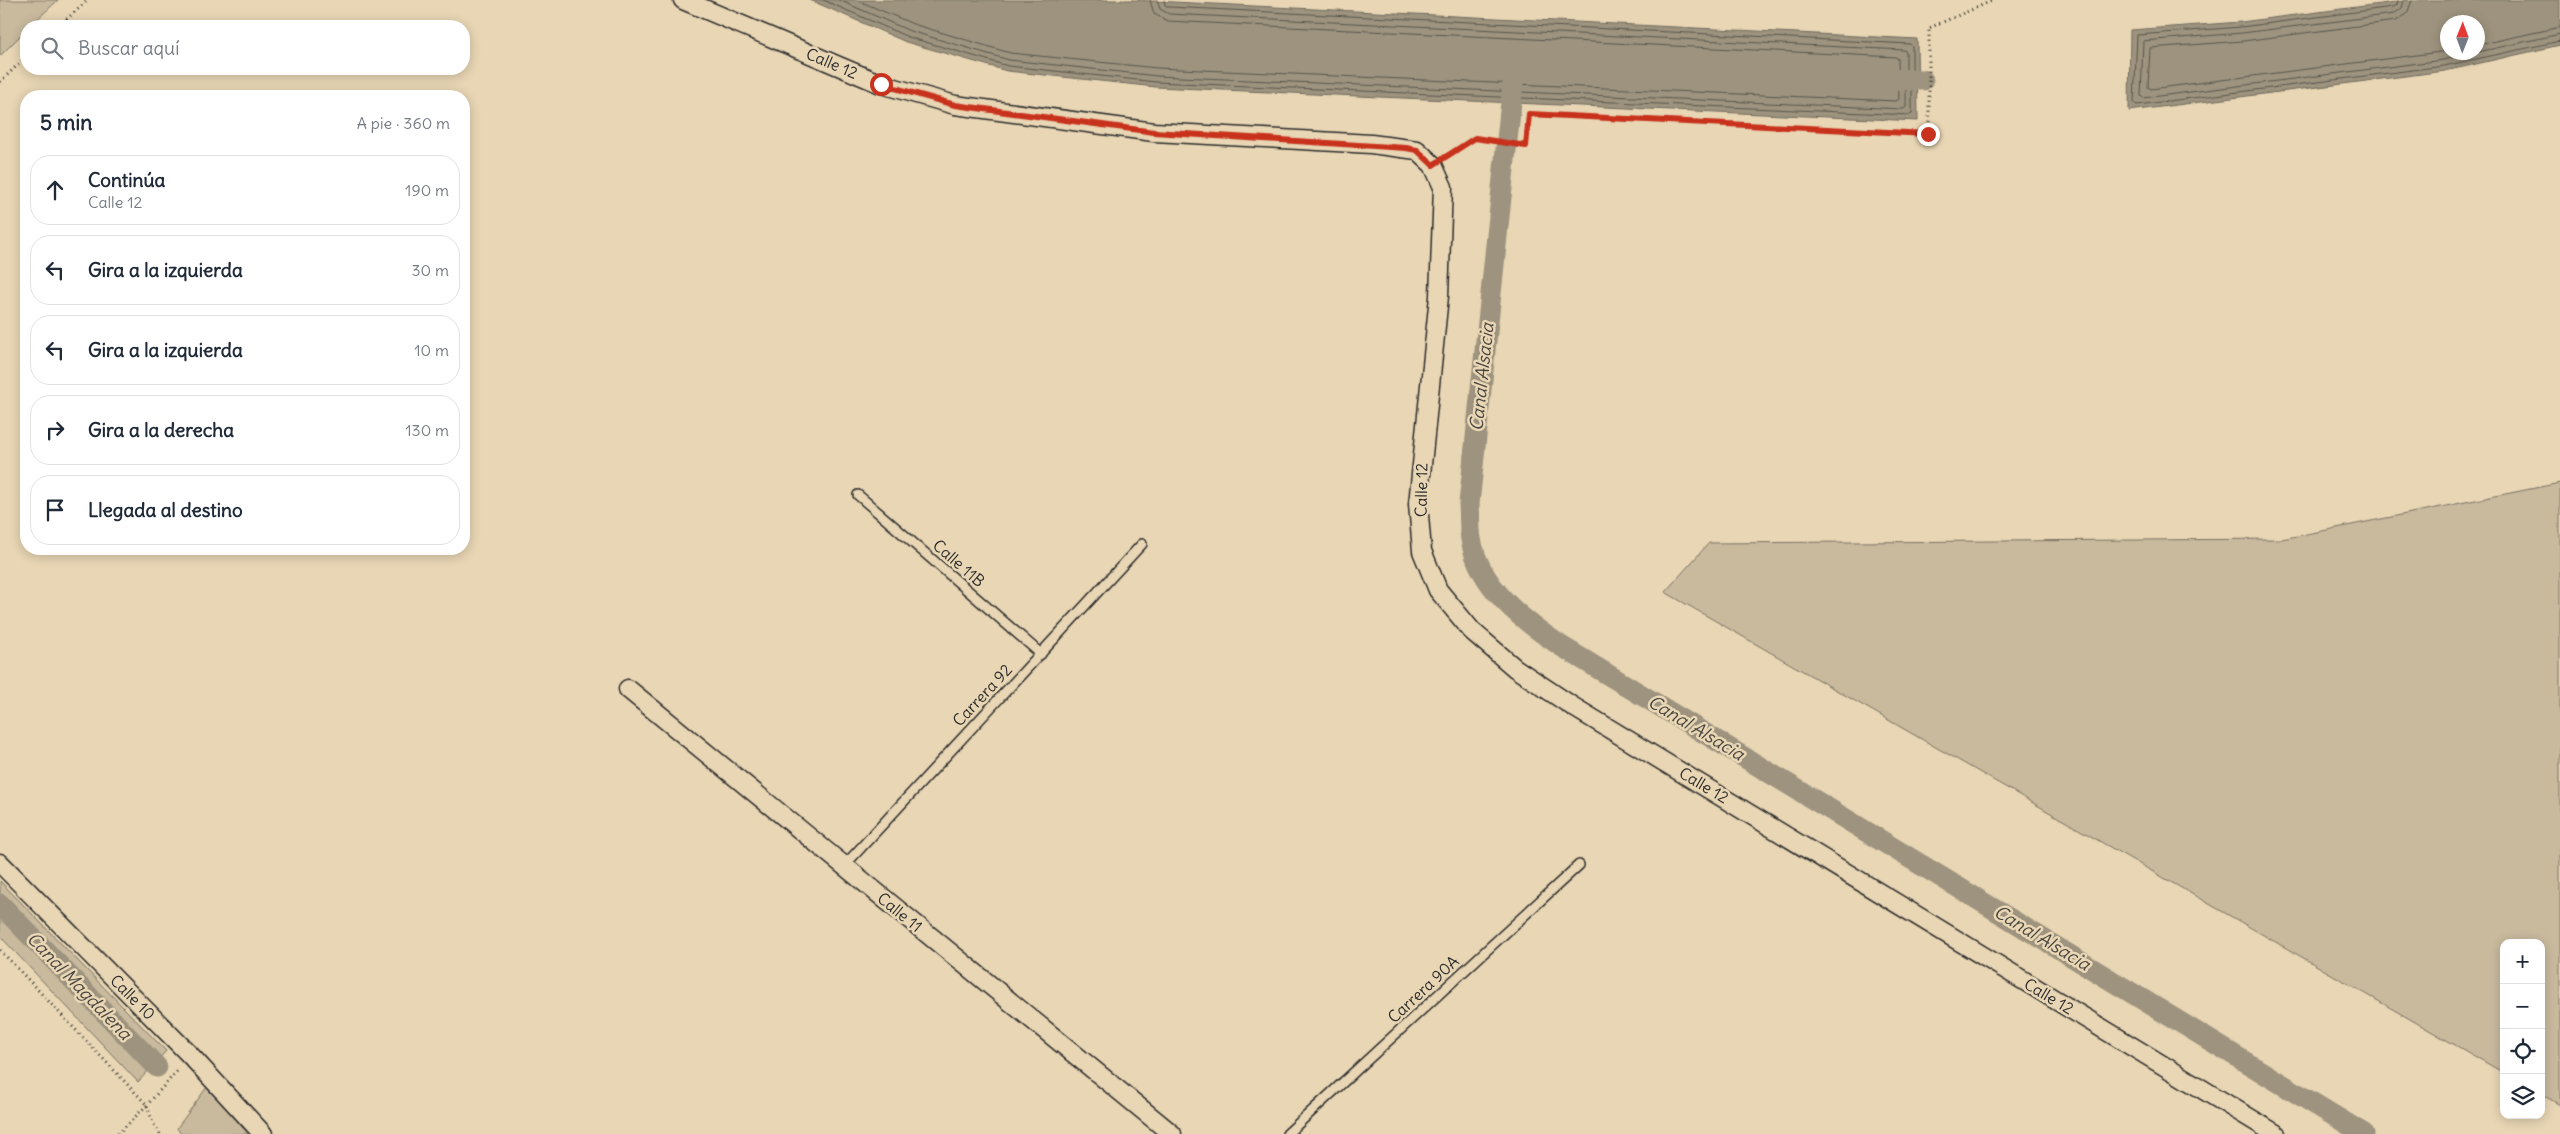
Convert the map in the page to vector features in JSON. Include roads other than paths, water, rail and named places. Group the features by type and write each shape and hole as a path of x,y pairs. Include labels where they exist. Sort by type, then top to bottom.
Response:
{"street":[{"name":"Calle 12","path":"683,0 881,84 955,105 1154,132 1417,150 1433,165 1443,187 1440,296 1418,504 1422,551 1438,590 1472,631 1515,668 1572,706 2276,1134"},
{"name":"Calle 11","path":"628,690 1172,1134"},
{"name":"Calle 10","path":"0,862 190,1055 263,1134"}],"lane":[{"name":"Calle 11B","path":"858,495 1041,654"},
{"name":"Carrera 92","path":"844,866 1142,544"},
{"name":"Carrera 90A","path":"1287,1134 1579,865"}],"water":[{"path":"810,0 1133,0 1917,39 1918,121 1156,87 1007,71 906,42"},
{"path":"2411,0 2560,0 2560,45 2445,71 2129,111 2130,30 2241,22"}],"waterway":[{"name":"Canal Alsacia","path":"1514,73 1469,504 1471,539 1483,572 1493,587 1518,614 1561,646 2364,1134"},
{"path":"1889,79 1923,80"},
{"name":"Canal Magdalena","path":"0,904 157,1067"}]}
